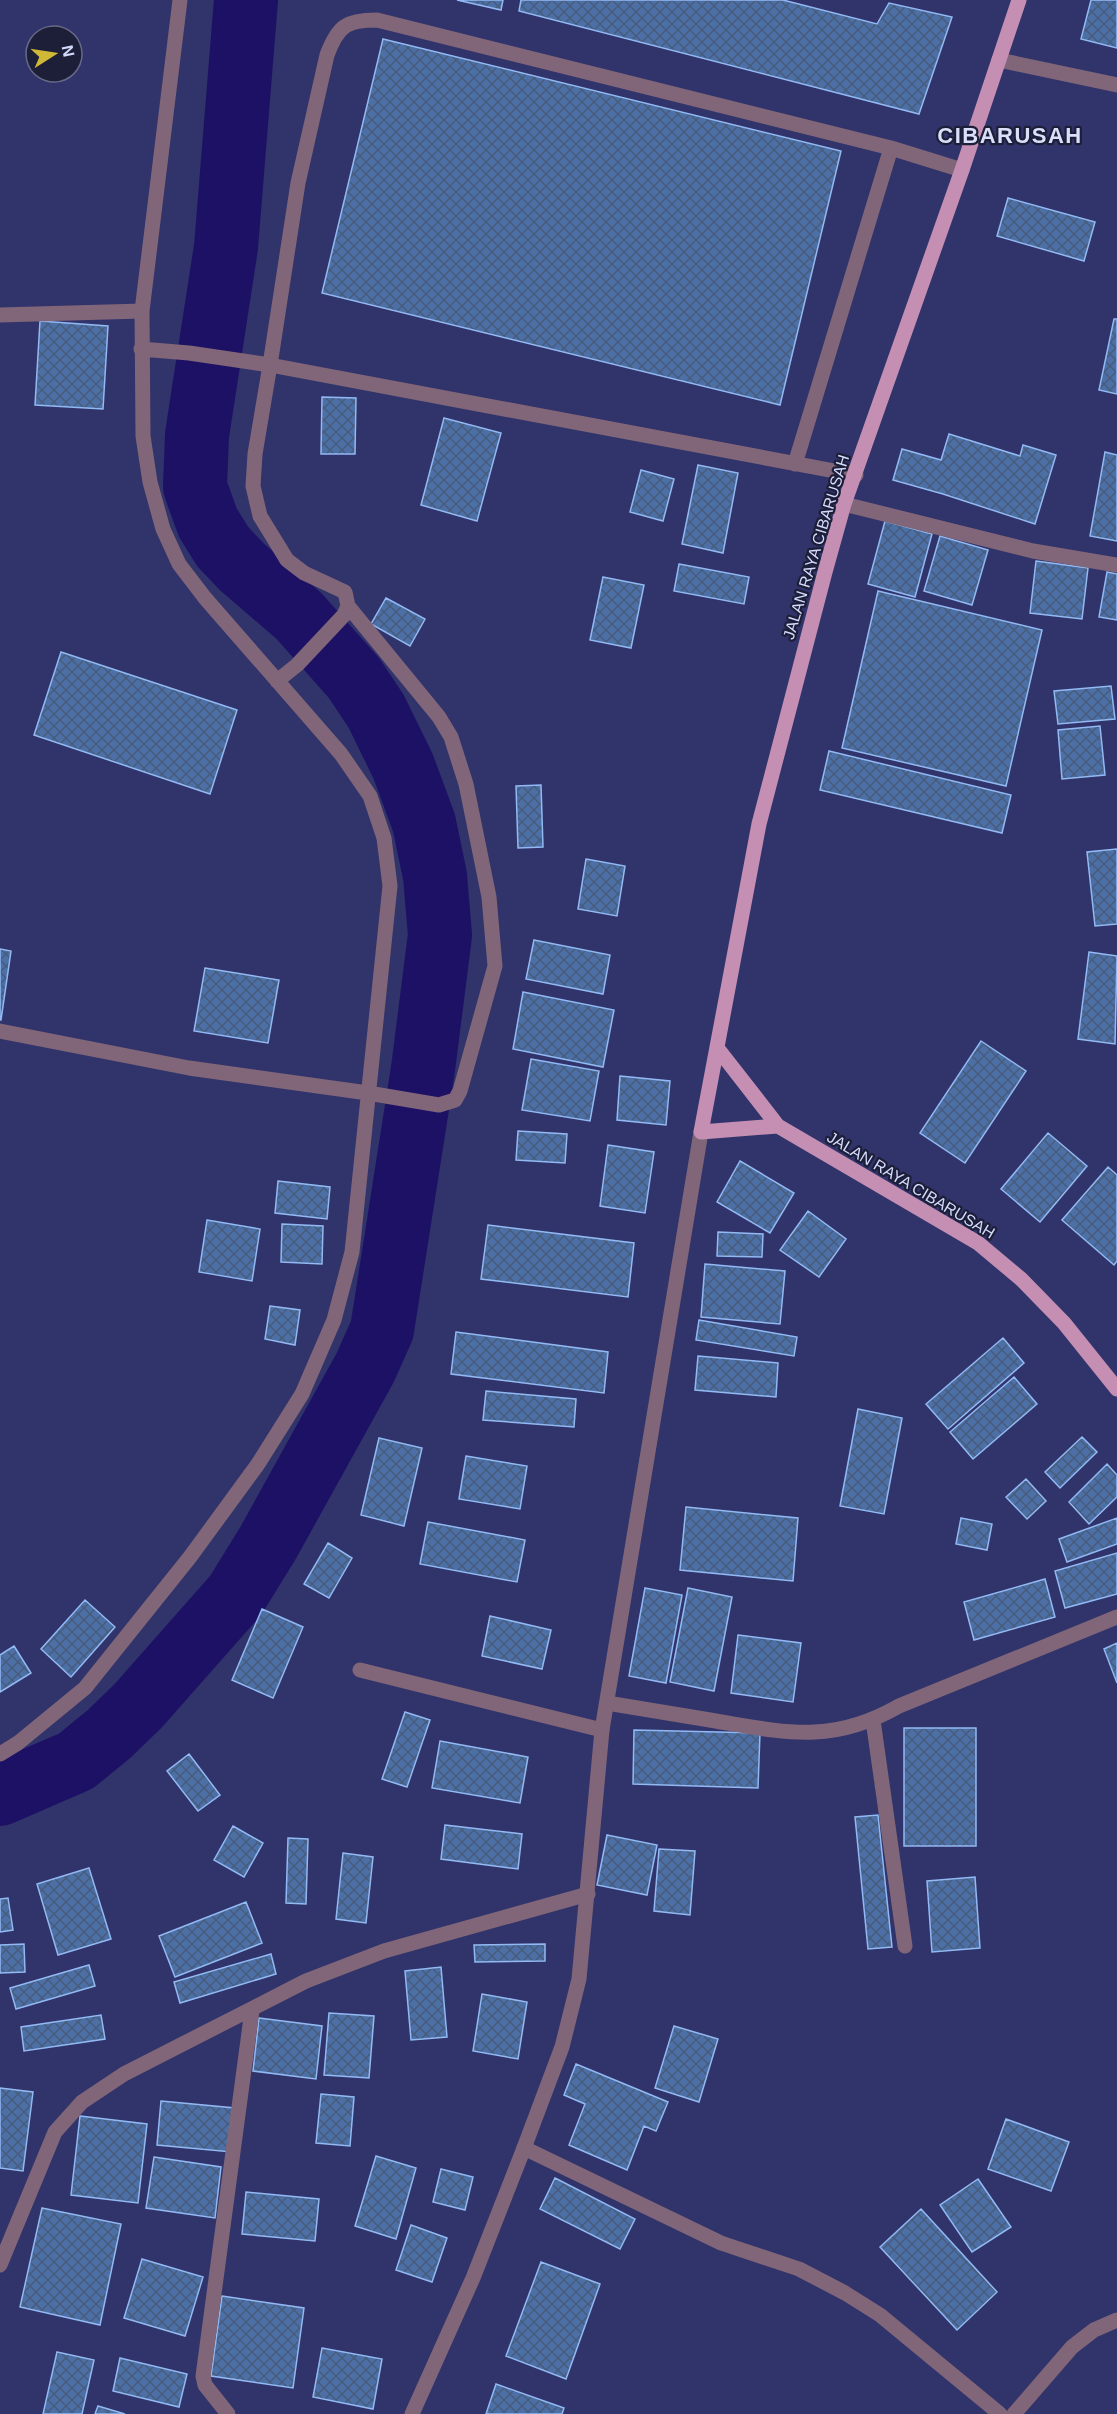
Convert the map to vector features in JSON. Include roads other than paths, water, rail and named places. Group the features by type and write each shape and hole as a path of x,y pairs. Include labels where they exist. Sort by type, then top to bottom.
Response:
{"main road":[{"name":"JALAN RAYA CIBARUSAH","path":"701,1132 759,824 844,504 962,170 1019,0"},
{"name":"JALAN RAYA CIBARUSAH","path":"718,1049 778,1126 978,1243 1022,1279 1064,1323 1117,1389"},
{"path":"701,1132 778,1126"}],"street":[{"path":"0,1754 18,1743 85,1688 197,1547 258,1464 302,1394 334,1320 352,1252 390,886 384,838 370,796 341,754 205,598 179,564 163,529 150,482 143,436 142,311 180,0"},
{"path":"0,1032 189,1068 433,1104 447,1104 455,1100 460,1091 495,966 489,897 466,784 451,737 439,717 346,610 345,592 304,573 287,560 260,516 253,486 255,454 298,183 327,55 334,35 345,25 361,20 377,20 891,148 962,170"},
{"path":"999,60 1117,85"},
{"path":"795,464 891,148"},
{"path":"0,315 142,311"},
{"path":"141,349 189,353 270,365 855,475"},
{"path":"844,504 1033,551 1117,565"},
{"path":"277,681 297,665 346,610"},
{"path":"412,2414 473,2277 524,2148 562,2047 579,1979 602,1730 701,1132"},
{"path":"607,1703 785,1733 845,1729 873,1720 898,1706 1117,1617"},
{"path":"360,1670 602,1730"},
{"path":"873,1720 905,1946"},
{"path":"0,2265 55,2132 82,2102 153,2057 252,2010 306,1981 384,1951 588,1894"},
{"path":"228,2414 209,2392 203,2376 252,2010"},
{"path":"524,2148 721,2243 799,2269 845,2293 880,2315 1000,2414"},
{"path":"1014,2414 1072,2347 1094,2330 1117,2320"}],"waterway":[{"path":"0,1794 76,1761 109,1734 138,1706 236,1595 268,1543 365,1368 382,1330 423,1069 440,935 435,876 424,823 403,766 376,711 354,678 299,616 242,567 223,547 208,523 195,487 197,435 226,247 246,0"}],"district":[{"name":"CIBARUSAH","path":"1010,135"}]}
